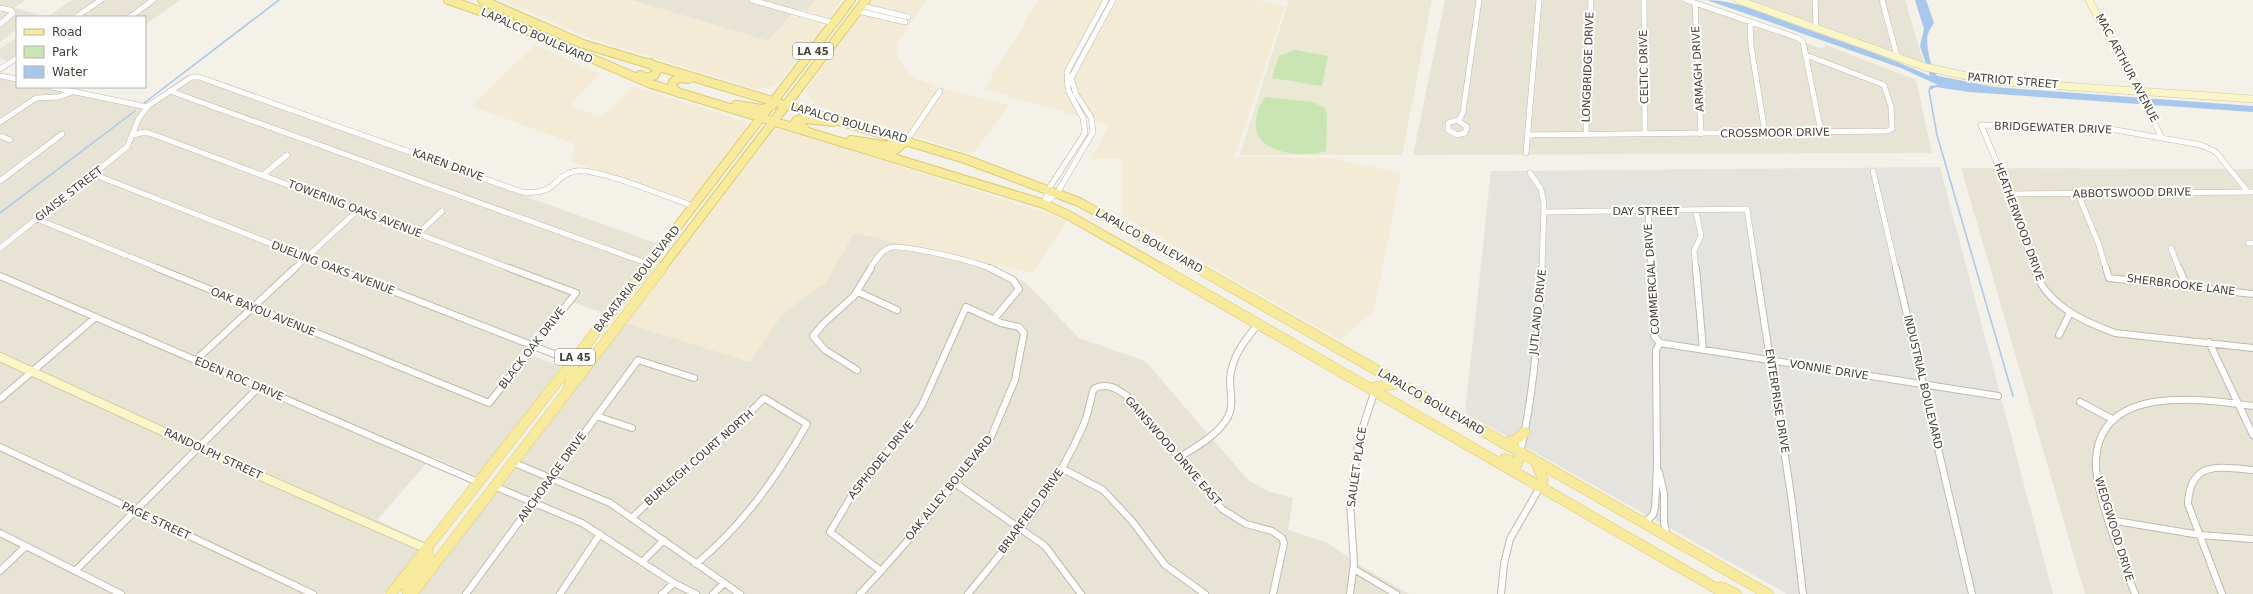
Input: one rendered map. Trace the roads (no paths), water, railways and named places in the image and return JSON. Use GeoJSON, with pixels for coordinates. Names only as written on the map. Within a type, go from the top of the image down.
{"type":"FeatureCollection","features":[{"type":"Feature","properties":{"kind":"main road","name":"LAPALCO BOULEVARD"},"geometry":{"type":"LineString","coordinates":[[448,0],[489,14],[608,66],[687,96],[760,120],[812,133],[1044,204],[1068,215],[1274,331],[1726,594]]}},
{"type":"Feature","properties":{"kind":"main road","name":"LAPALCO BOULEVARD"},"geometry":{"type":"LineString","coordinates":[[482,0],[515,12],[583,44],[650,63],[748,94],[772,104]]}},
{"type":"Feature","properties":{"kind":"main road"},"geometry":{"type":"LineString","coordinates":[[852,0],[862,6]]}},
{"type":"Feature","properties":{"kind":"main road","name":"BARATARIA BOULEVARD"},"geometry":{"type":"LineString","coordinates":[[391,594],[701,197],[852,0]]}},
{"type":"Feature","properties":{"kind":"main road","name":"BARATARIA BOULEVARD"},"geometry":{"type":"LineString","coordinates":[[412,594],[774,123],[833,41],[862,6]]}},
{"type":"Feature","properties":{"kind":"main road"},"geometry":{"type":"LineString","coordinates":[[833,41],[832,36],[850,10],[846,7]]}},
{"type":"Feature","properties":{"kind":"main road"},"geometry":{"type":"LineString","coordinates":[[812,51],[812,58],[792,85],[799,89],[797,98],[800,103],[836,115],[839,120],[828,122],[802,118],[796,121],[798,125],[812,133],[834,135],[888,151],[898,149],[907,140]]}},
{"type":"Feature","properties":{"kind":"main road"},"geometry":{"type":"LineString","coordinates":[[608,66],[629,71],[647,78],[655,75],[657,70],[650,63]]}},
{"type":"Feature","properties":{"kind":"main road"},"geometry":{"type":"LineString","coordinates":[[679,93],[672,84],[679,78],[721,86]]}},
{"type":"Feature","properties":{"kind":"main road"},"geometry":{"type":"LineString","coordinates":[[729,103],[748,101],[752,96],[748,94]]}},
{"type":"Feature","properties":{"kind":"main road"},"geometry":{"type":"LineString","coordinates":[[687,96],[711,97],[729,103],[753,108],[787,103]]}},
{"type":"Feature","properties":{"kind":"main road","name":"LAPALCO BOULEVARD"},"geometry":{"type":"LineString","coordinates":[[787,103],[907,140],[1048,190],[1090,208],[1191,264],[1644,523],[1758,590],[1768,594]]}},
{"type":"Feature","properties":{"kind":"main road"},"geometry":{"type":"LineString","coordinates":[[760,120],[781,113],[796,112],[828,122]]}},
{"type":"Feature","properties":{"kind":"main road"},"geometry":{"type":"LineString","coordinates":[[851,140],[888,146],[894,141],[889,135]]}},
{"type":"Feature","properties":{"kind":"main road"},"geometry":{"type":"LineString","coordinates":[[738,169],[736,164],[751,141],[751,138],[747,137]]}},
{"type":"Feature","properties":{"kind":"main road"},"geometry":{"type":"LineString","coordinates":[[701,197],[705,212]]}},
{"type":"Feature","properties":{"kind":"main road"},"geometry":{"type":"LineString","coordinates":[[694,206],[697,222]]}},
{"type":"Feature","properties":{"kind":"main road"},"geometry":{"type":"LineString","coordinates":[[1068,215],[1072,207],[1090,208]]}},
{"type":"Feature","properties":{"kind":"main road"},"geometry":{"type":"LineString","coordinates":[[659,251],[662,268]]}},
{"type":"Feature","properties":{"kind":"main road"},"geometry":{"type":"LineString","coordinates":[[649,264],[653,280]]}},
{"type":"Feature","properties":{"kind":"main road"},"geometry":{"type":"LineString","coordinates":[[1180,278],[1191,264]]}},
{"type":"Feature","properties":{"kind":"main road"},"geometry":{"type":"LineString","coordinates":[[1209,295],[1220,281]]}},
{"type":"Feature","properties":{"kind":"main road"},"geometry":{"type":"LineString","coordinates":[[1274,331],[1274,319],[1278,314]]}},
{"type":"Feature","properties":{"kind":"main road"},"geometry":{"type":"LineString","coordinates":[[586,366],[582,363],[582,358],[586,353],[590,339]]}},
{"type":"Feature","properties":{"kind":"main road"},"geometry":{"type":"LineString","coordinates":[[1338,368],[1349,355]]}},
{"type":"Feature","properties":{"kind":"main road"},"geometry":{"type":"LineString","coordinates":[[569,389],[574,365],[572,361]]}},
{"type":"Feature","properties":{"kind":"main road"},"geometry":{"type":"LineString","coordinates":[[1373,389],[1382,384],[1398,383]]}},
{"type":"Feature","properties":{"kind":"main road"},"geometry":{"type":"LineString","coordinates":[[1398,403],[1408,389]]}},
{"type":"Feature","properties":{"kind":"main road"},"geometry":{"type":"LineString","coordinates":[[1503,443],[1516,440],[1525,432]]}},
{"type":"Feature","properties":{"kind":"main road"},"geometry":{"type":"LineString","coordinates":[[1473,447],[1487,449],[1514,464],[1518,462],[1520,453]]}},
{"type":"Feature","properties":{"kind":"main road"},"geometry":{"type":"LineString","coordinates":[[494,486],[489,481],[489,477],[499,455]]}},
{"type":"Feature","properties":{"kind":"main road"},"geometry":{"type":"LineString","coordinates":[[1536,462],[1543,480],[1540,487]]}},
{"type":"Feature","properties":{"kind":"main road"},"geometry":{"type":"LineString","coordinates":[[408,594],[408,588],[430,557],[427,549]]}},
{"type":"Feature","properties":{"kind":"main road"},"geometry":{"type":"LineString","coordinates":[[1705,582],[1736,594]]}},
{"type":"Feature","properties":{"kind":"street"},"geometry":{"type":"LineString","coordinates":[[77,16],[101,0]]}},
{"type":"Feature","properties":{"kind":"street"},"geometry":{"type":"LineString","coordinates":[[131,16],[153,0]]}},
{"type":"Feature","properties":{"kind":"street"},"geometry":{"type":"LineString","coordinates":[[752,0],[833,23]]}},
{"type":"Feature","properties":{"kind":"street"},"geometry":{"type":"LineString","coordinates":[[1044,204],[1048,190],[1085,133],[1086,123],[1066,88],[1065,79],[1067,72],[1106,0]]}},
{"type":"Feature","properties":{"kind":"street"},"geometry":{"type":"LineString","coordinates":[[1044,204],[1056,193],[1093,132],[1091,117],[1076,94],[1071,78],[1113,0]]}},
{"type":"Feature","properties":{"kind":"street"},"geometry":{"type":"LineString","coordinates":[[1459,121],[1463,112],[1479,0]]}},
{"type":"Feature","properties":{"kind":"street"},"geometry":{"type":"LineString","coordinates":[[1526,153],[1539,0]]}},
{"type":"Feature","properties":{"kind":"street","name":"LONGBRIDGE DRIVE"},"geometry":{"type":"LineString","coordinates":[[1586,135],[1591,0]]}},
{"type":"Feature","properties":{"kind":"street","name":"CELTIC DRIVE"},"geometry":{"type":"LineString","coordinates":[[1644,0],[1645,134]]}},
{"type":"Feature","properties":{"kind":"street"},"geometry":{"type":"LineString","coordinates":[[1686,0],[1798,38],[1803,42],[1821,132]]}},
{"type":"Feature","properties":{"kind":"street","name":"PATRIOT STREET"},"geometry":{"type":"LineString","coordinates":[[1738,0],[1925,67],[1990,81],[2140,93],[2253,99]]}},
{"type":"Feature","properties":{"kind":"street"},"geometry":{"type":"LineString","coordinates":[[1815,0],[1817,12],[1816,27]]}},
{"type":"Feature","properties":{"kind":"street"},"geometry":{"type":"LineString","coordinates":[[1882,0],[1896,56]]}},
{"type":"Feature","properties":{"kind":"street","name":"MAC ARTHUR AVENUE"},"geometry":{"type":"LineString","coordinates":[[2090,0],[2148,107],[2162,138]]}},
{"type":"Feature","properties":{"kind":"street","name":"ARMAGH DRIVE"},"geometry":{"type":"LineString","coordinates":[[1696,3],[1701,134]]}},
{"type":"Feature","properties":{"kind":"street"},"geometry":{"type":"LineString","coordinates":[[862,6],[908,17]]}},
{"type":"Feature","properties":{"kind":"street"},"geometry":{"type":"LineString","coordinates":[[862,6],[905,22]]}},
{"type":"Feature","properties":{"kind":"street"},"geometry":{"type":"LineString","coordinates":[[0,8],[13,12],[10,17],[0,24]]}},
{"type":"Feature","properties":{"kind":"street"},"geometry":{"type":"LineString","coordinates":[[1750,22],[1750,46],[1765,133]]}},
{"type":"Feature","properties":{"kind":"street","name":"CROSSMOOR DRIVE"},"geometry":{"type":"LineString","coordinates":[[1528,135],[1887,132],[1893,128],[1893,120],[1887,90],[1884,85],[1806,56]]}},
{"type":"Feature","properties":{"kind":"street"},"geometry":{"type":"LineString","coordinates":[[0,69],[16,59]]}},
{"type":"Feature","properties":{"kind":"street"},"geometry":{"type":"LineString","coordinates":[[8,64],[16,65]]}},
{"type":"Feature","properties":{"kind":"street"},"geometry":{"type":"LineString","coordinates":[[0,76],[16,79]]}},
{"type":"Feature","properties":{"kind":"street","name":"GIAISE STREET"},"geometry":{"type":"LineString","coordinates":[[0,248],[128,147],[138,119],[148,107],[192,77],[199,77]]}},
{"type":"Feature","properties":{"kind":"street","name":"KAREN DRIVE"},"geometry":{"type":"LineString","coordinates":[[199,77],[522,192],[541,194],[550,190],[572,172],[581,170],[599,174],[694,206]]}},
{"type":"Feature","properties":{"kind":"street"},"geometry":{"type":"LineString","coordinates":[[56,88],[148,107]]}},
{"type":"Feature","properties":{"kind":"street"},"geometry":{"type":"LineString","coordinates":[[170,91],[649,264]]}},
{"type":"Feature","properties":{"kind":"street"},"geometry":{"type":"LineString","coordinates":[[907,140],[940,91]]}},
{"type":"Feature","properties":{"kind":"street"},"geometry":{"type":"LineString","coordinates":[[0,122],[36,98],[58,96],[74,92]]}},
{"type":"Feature","properties":{"kind":"street","name":"BRIDGEWATER DRIVE"},"geometry":{"type":"LineString","coordinates":[[1981,125],[2105,128],[2201,145],[2216,152],[2250,192]]}},
{"type":"Feature","properties":{"kind":"street","name":"HEATHERWOOD DRIVE"},"geometry":{"type":"LineString","coordinates":[[1981,125],[2010,194],[2037,278],[2049,295],[2070,313],[2095,326],[2115,333],[2209,342],[2253,348]]}},
{"type":"Feature","properties":{"kind":"street","name":"TOWERING OAKS AVENUE"},"geometry":{"type":"LineString","coordinates":[[133,136],[145,132],[153,134],[576,293]]}},
{"type":"Feature","properties":{"kind":"street"},"geometry":{"type":"LineString","coordinates":[[0,181],[62,134]]}},
{"type":"Feature","properties":{"kind":"street"},"geometry":{"type":"LineString","coordinates":[[0,136],[10,140]]}},
{"type":"Feature","properties":{"kind":"street"},"geometry":{"type":"LineString","coordinates":[[263,175],[287,154]]}},
{"type":"Feature","properties":{"kind":"street","name":"INDUSTRIAL BOULEVARD"},"geometry":{"type":"LineString","coordinates":[[1873,170],[1972,594]]}},
{"type":"Feature","properties":{"kind":"street","name":"JUTLAND DRIVE"},"geometry":{"type":"LineString","coordinates":[[1520,453],[1525,432],[1540,306],[1545,212],[1541,189],[1530,173]]}},
{"type":"Feature","properties":{"kind":"street","name":"DUELING OAKS AVENUE"},"geometry":{"type":"LineString","coordinates":[[93,174],[572,361]]}},
{"type":"Feature","properties":{"kind":"street","name":"ABBOTSWOOD DRIVE"},"geometry":{"type":"LineString","coordinates":[[2010,194],[2250,192]]}},
{"type":"Feature","properties":{"kind":"street","name":"SHERBROOKE LANE"},"geometry":{"type":"LineString","coordinates":[[2078,194],[2099,245],[2109,278],[2186,285],[2253,294]]}},
{"type":"Feature","properties":{"kind":"street","name":"DAY STREET"},"geometry":{"type":"LineString","coordinates":[[1545,212],[1747,209]]}},
{"type":"Feature","properties":{"kind":"street","name":"ENTERPRISE DRIVE"},"geometry":{"type":"LineString","coordinates":[[1747,209],[1792,502],[1803,594]]}},
{"type":"Feature","properties":{"kind":"street"},"geometry":{"type":"LineString","coordinates":[[196,360],[358,210]]}},
{"type":"Feature","properties":{"kind":"street","name":"COMMERCIAL DRIVE"},"geometry":{"type":"LineString","coordinates":[[1644,523],[1653,515],[1657,466],[1656,350],[1660,343],[1654,336],[1648,210]]}},
{"type":"Feature","properties":{"kind":"street"},"geometry":{"type":"LineString","coordinates":[[1696,210],[1701,236],[1694,251],[1703,350]]}},
{"type":"Feature","properties":{"kind":"street"},"geometry":{"type":"LineString","coordinates":[[419,233],[442,211]]}},
{"type":"Feature","properties":{"kind":"street","name":"OAK BAYOU AVENUE"},"geometry":{"type":"LineString","coordinates":[[37,219],[252,308],[489,403]]}},
{"type":"Feature","properties":{"kind":"street"},"geometry":{"type":"LineString","coordinates":[[857,370],[827,351],[814,340],[813,336],[824,322],[858,292],[880,255],[887,248],[896,246],[979,264],[1004,274],[1013,280],[1019,289],[994,319]]}},
{"type":"Feature","properties":{"kind":"street"},"geometry":{"type":"LineString","coordinates":[[2171,248],[2186,285]]}},
{"type":"Feature","properties":{"kind":"street","name":"EDEN ROC DRIVE"},"geometry":{"type":"LineString","coordinates":[[0,276],[478,482]]}},
{"type":"Feature","properties":{"kind":"street"},"geometry":{"type":"LineString","coordinates":[[858,292],[897,310]]}},
{"type":"Feature","properties":{"kind":"street","name":"BLACK OAK DRIVE"},"geometry":{"type":"LineString","coordinates":[[489,403],[576,293]]}},
{"type":"Feature","properties":{"kind":"street","name":"ASPHODEL DRIVE"},"geometry":{"type":"LineString","coordinates":[[881,571],[830,532],[851,496],[897,443],[916,416],[938,373],[961,314],[966,307],[994,319]]}},
{"type":"Feature","properties":{"kind":"street"},"geometry":{"type":"LineString","coordinates":[[2059,335],[2070,313]]}},
{"type":"Feature","properties":{"kind":"street"},"geometry":{"type":"LineString","coordinates":[[0,399],[96,317]]}},
{"type":"Feature","properties":{"kind":"street","name":"OAK ALLEY BOULEVARD"},"geometry":{"type":"LineString","coordinates":[[860,594],[983,450],[999,422],[1021,357],[1024,333],[1023,330],[994,319]]}},
{"type":"Feature","properties":{"kind":"street"},"geometry":{"type":"LineString","coordinates":[[1178,458],[1206,440],[1227,418],[1232,404],[1230,380],[1234,358],[1242,344],[1259,323]]}},
{"type":"Feature","properties":{"kind":"street"},"geometry":{"type":"LineString","coordinates":[[2209,342],[2253,435]]}},
{"type":"Feature","properties":{"kind":"street","name":"VONNIE DRIVE"},"geometry":{"type":"LineString","coordinates":[[1660,343],[1998,396]]}},
{"type":"Feature","properties":{"kind":"street","name":"RANDOLPH STREET"},"geometry":{"type":"LineString","coordinates":[[0,357],[427,549]]}},
{"type":"Feature","properties":{"kind":"street","name":"ANCHORAGE DRIVE"},"geometry":{"type":"LineString","coordinates":[[466,594],[638,360],[694,378]]}},
{"type":"Feature","properties":{"kind":"street","name":"GAINSWOOD DRIVE EAST"},"geometry":{"type":"LineString","coordinates":[[1106,384],[1113,386],[1127,396],[1178,458],[1222,508],[1246,524],[1272,532],[1282,538],[1284,543],[1273,594]]}},
{"type":"Feature","properties":{"kind":"street","name":"BRIARFIELD DRIVE"},"geometry":{"type":"LineString","coordinates":[[968,594],[1022,528],[1063,469],[1084,425],[1093,391],[1095,388],[1106,384]]}},
{"type":"Feature","properties":{"kind":"street"},"geometry":{"type":"LineString","coordinates":[[75,571],[259,387]]}},
{"type":"Feature","properties":{"kind":"street","name":"SAULET PLACE"},"geometry":{"type":"LineString","coordinates":[[1350,594],[1354,569],[1350,502],[1359,439],[1373,389]]}},
{"type":"Feature","properties":{"kind":"street","name":"BURLEIGH COURT NORTH"},"geometry":{"type":"LineString","coordinates":[[633,517],[668,484],[739,426],[764,398],[807,424],[780,473],[766,493],[713,551],[696,564]]}},
{"type":"Feature","properties":{"kind":"street"},"geometry":{"type":"LineString","coordinates":[[2080,402],[2114,420],[2124,412],[2142,404],[2164,400],[2214,401],[2253,406]]}},
{"type":"Feature","properties":{"kind":"street"},"geometry":{"type":"LineString","coordinates":[[596,416],[632,428]]}},
{"type":"Feature","properties":{"kind":"street","name":"WEDGWOOD DRIVE"},"geometry":{"type":"LineString","coordinates":[[2114,420],[2109,424],[2099,444],[2095,459],[2099,484],[2135,594]]}},
{"type":"Feature","properties":{"kind":"street","name":"PAGE STREET"},"geometry":{"type":"LineString","coordinates":[[0,447],[313,594]]}},
{"type":"Feature","properties":{"kind":"street"},"geometry":{"type":"LineString","coordinates":[[512,462],[551,477],[610,503],[633,517],[696,564],[740,594]]}},
{"type":"Feature","properties":{"kind":"street","name":"COMMERCIAL DRIVE"},"geometry":{"type":"LineString","coordinates":[[1657,466],[1664,494],[1664,523],[1667,537]]}},
{"type":"Feature","properties":{"kind":"street"},"geometry":{"type":"LineString","coordinates":[[2222,594],[2188,504],[2187,491],[2190,480],[2197,474],[2209,468],[2226,467],[2253,470]]}},
{"type":"Feature","properties":{"kind":"street"},"geometry":{"type":"LineString","coordinates":[[1063,469],[1103,490],[1132,521],[1165,565],[1205,594]]}},
{"type":"Feature","properties":{"kind":"street"},"geometry":{"type":"LineString","coordinates":[[956,483],[1022,528],[1045,546],[1078,593]]}},
{"type":"Feature","properties":{"kind":"street"},"geometry":{"type":"LineString","coordinates":[[494,486],[582,523],[674,583],[696,594]]}},
{"type":"Feature","properties":{"kind":"street"},"geometry":{"type":"LineString","coordinates":[[1501,594],[1504,564],[1510,539],[1540,487]]}},
{"type":"Feature","properties":{"kind":"street"},"geometry":{"type":"LineString","coordinates":[[2110,520],[2200,535],[2253,539]]}},
{"type":"Feature","properties":{"kind":"street"},"geometry":{"type":"LineString","coordinates":[[0,533],[121,594]]}},
{"type":"Feature","properties":{"kind":"street"},"geometry":{"type":"LineString","coordinates":[[560,594],[600,534]]}},
{"type":"Feature","properties":{"kind":"street"},"geometry":{"type":"LineString","coordinates":[[642,562],[664,540]]}},
{"type":"Feature","properties":{"kind":"street"},"geometry":{"type":"LineString","coordinates":[[0,571],[26,546]]}},
{"type":"Feature","properties":{"kind":"street"},"geometry":{"type":"LineString","coordinates":[[1354,569],[1396,594]]}},
{"type":"Feature","properties":{"kind":"street"},"geometry":{"type":"LineString","coordinates":[[662,594],[674,583]]}},
{"type":"Feature","properties":{"kind":"street"},"geometry":{"type":"LineString","coordinates":[[713,594],[724,583]]}},
{"type":"Feature","properties":{"kind":"water"},"geometry":{"type":"Polygon","coordinates":[[[1707,0],[1729,2],[1740,5],[1880,55],[1930,76],[1920,46],[1924,29],[1915,0],[1926,0],[1934,23],[1927,38],[1928,50],[1933,69],[1938,76],[1994,87],[2253,106],[2253,112],[1969,92],[1936,87],[1928,91],[1930,86],[1938,85],[1901,68],[1707,0]]]}},
{"type":"Feature","properties":{"kind":"waterway"},"geometry":{"type":"LineString","coordinates":[[144,103],[279,0]]}},
{"type":"Feature","properties":{"kind":"waterway"},"geometry":{"type":"LineString","coordinates":[[1929,91],[1937,135],[2013,396]]}},
{"type":"Feature","properties":{"kind":"waterway"},"geometry":{"type":"LineString","coordinates":[[0,213],[135,111]]}}]}
